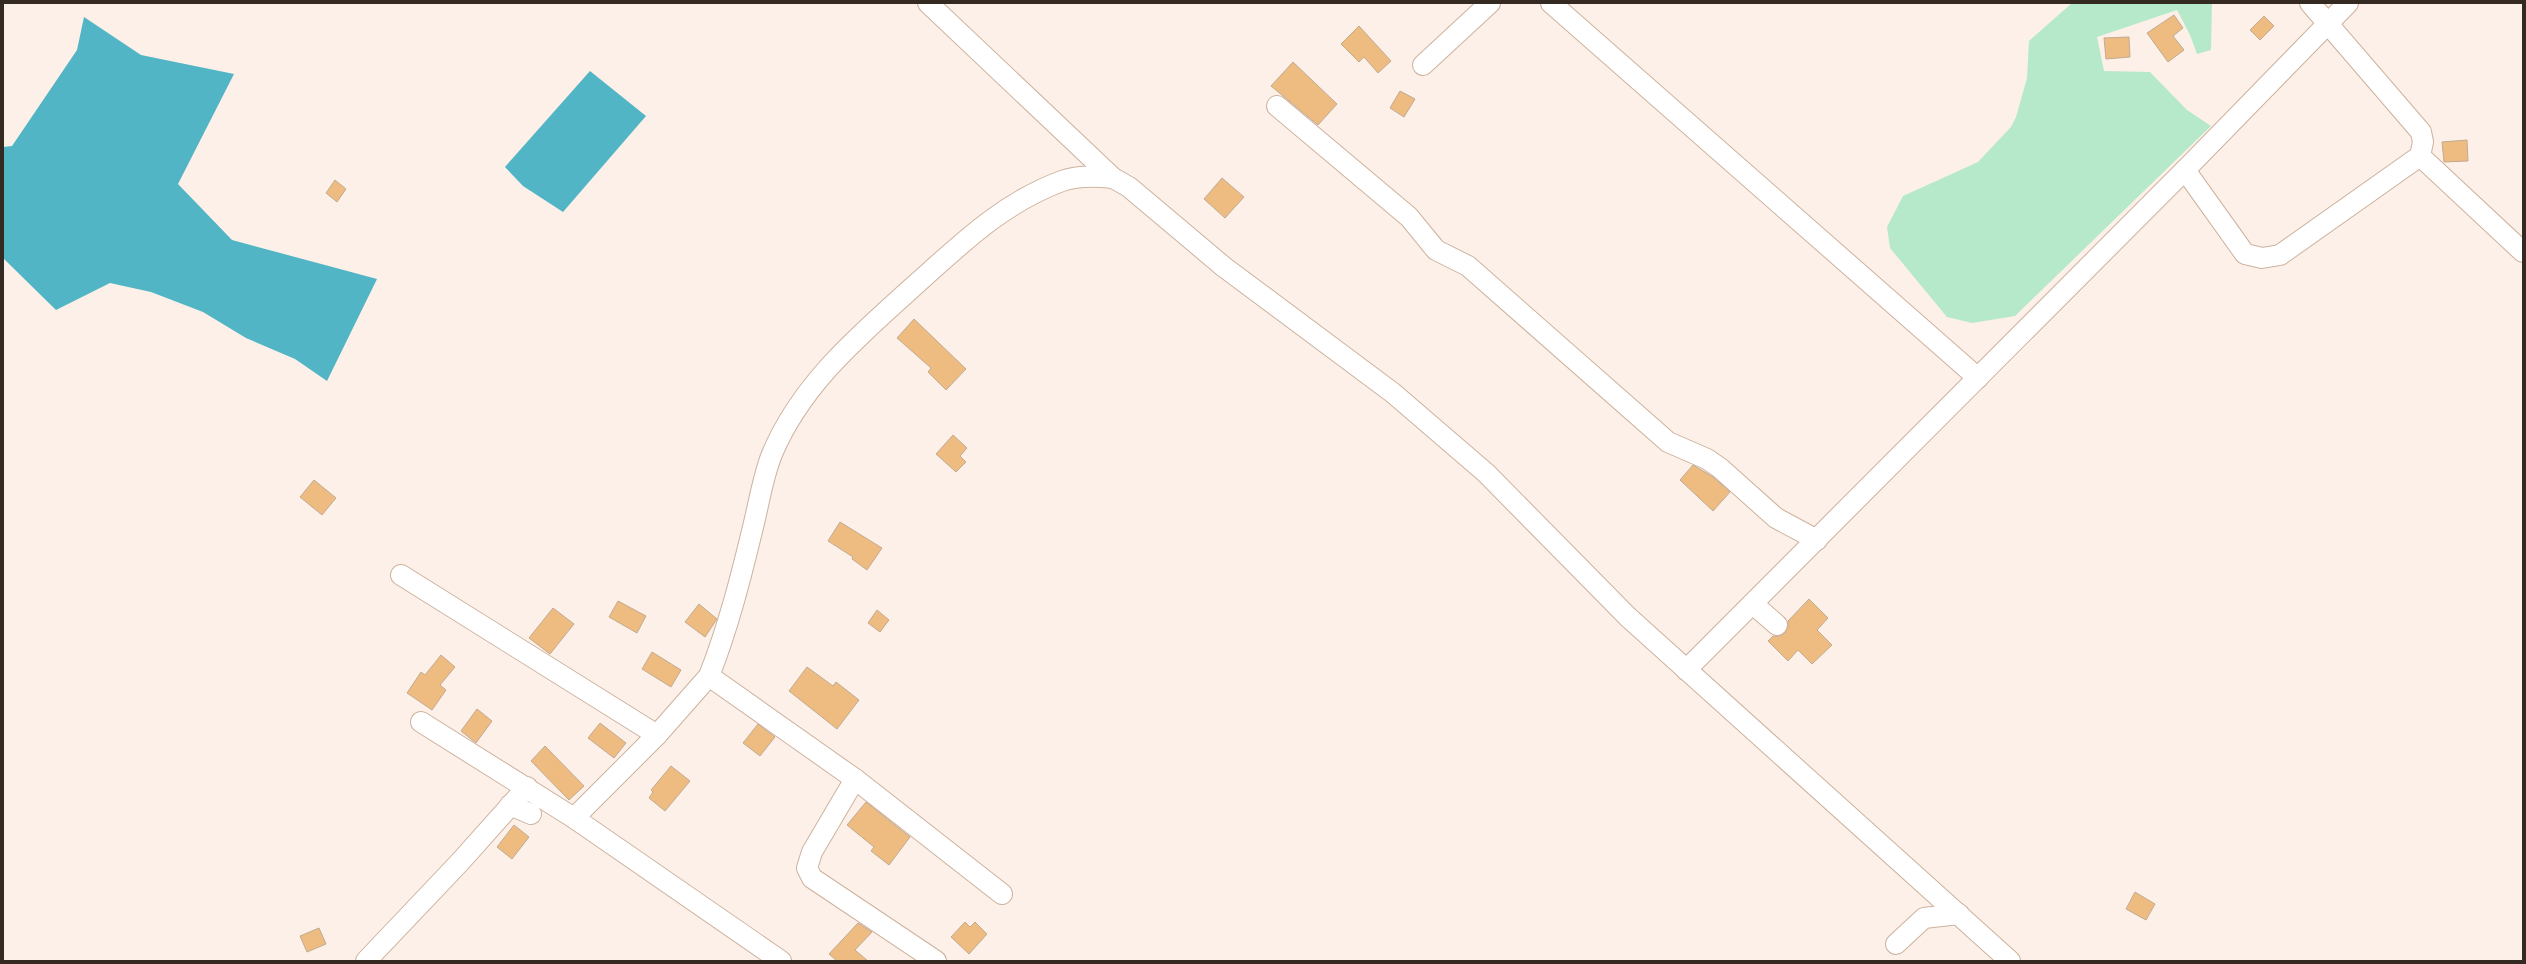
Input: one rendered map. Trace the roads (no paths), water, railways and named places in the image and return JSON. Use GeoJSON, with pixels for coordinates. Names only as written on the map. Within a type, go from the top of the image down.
{"type":"FeatureCollection","features":[{"type":"Feature","properties":{"kind":"street"},"geometry":{"type":"LineString","coordinates":[[928,3],[1113,178],[1129,187],[1224,267],[1394,393],[1486,474],[1628,617],[2010,961]]}},
{"type":"Feature","properties":{"kind":"street"},"geometry":{"type":"LineString","coordinates":[[1423,65],[1490,3]]}},
{"type":"Feature","properties":{"kind":"street"},"geometry":{"type":"LineString","coordinates":[[1551,3],[1978,378]]}},
{"type":"Feature","properties":{"kind":"street"},"geometry":{"type":"LineString","coordinates":[[2185,170],[2245,254],[2262,258],[2280,255],[2420,156],[2423,142],[2421,132],[2329,23],[2310,3]]}},
{"type":"Feature","properties":{"kind":"street"},"geometry":{"type":"LineString","coordinates":[[1686,670],[2185,170],[2348,3]]}},
{"type":"Feature","properties":{"kind":"street"},"geometry":{"type":"LineString","coordinates":[[1277,106],[1409,217],[1436,250],[1468,266],[1668,442],[1707,459],[1776,518],[1817,540]]}},
{"type":"Feature","properties":{"kind":"street"},"geometry":{"type":"LineString","coordinates":[[2420,156],[2523,252]]}},
{"type":"Feature","properties":{"kind":"street"},"geometry":{"type":"LineString","coordinates":[[574,818],[657,735],[708,676],[743,570],[772,454],[793,412],[811,387],[851,343],[984,223],[1023,199],[1063,180],[1090,175],[1113,178]]}},
{"type":"Feature","properties":{"kind":"street"},"geometry":{"type":"LineString","coordinates":[[401,575],[657,735]]}},
{"type":"Feature","properties":{"kind":"street"},"geometry":{"type":"LineString","coordinates":[[1753,604],[1777,625]]}},
{"type":"Feature","properties":{"kind":"street"},"geometry":{"type":"LineString","coordinates":[[708,676],[855,779],[1002,894]]}},
{"type":"Feature","properties":{"kind":"street"},"geometry":{"type":"LineString","coordinates":[[421,722],[527,787],[574,818],[782,961]]}},
{"type":"Feature","properties":{"kind":"street"},"geometry":{"type":"LineString","coordinates":[[855,779],[812,852],[807,868],[812,878],[936,961]]}},
{"type":"Feature","properties":{"kind":"street"},"geometry":{"type":"LineString","coordinates":[[366,961],[460,862],[527,787]]}},
{"type":"Feature","properties":{"kind":"street"},"geometry":{"type":"LineString","coordinates":[[510,805],[531,814]]}},
{"type":"Feature","properties":{"kind":"street"},"geometry":{"type":"LineString","coordinates":[[1896,944],[1924,918],[1959,914]]}},
{"type":"Feature","properties":{"kind":"water"},"geometry":{"type":"Polygon","coordinates":[[[84,17],[141,55],[234,74],[178,184],[232,240],[377,279],[327,381],[295,359],[246,338],[203,312],[151,292],[110,283],[56,310],[3,258],[3,147],[12,146],[77,50],[84,17]]]}},
{"type":"Feature","properties":{"kind":"water"},"geometry":{"type":"Polygon","coordinates":[[[590,71],[646,116],[563,212],[523,186],[505,167],[590,71]]]}}]}
